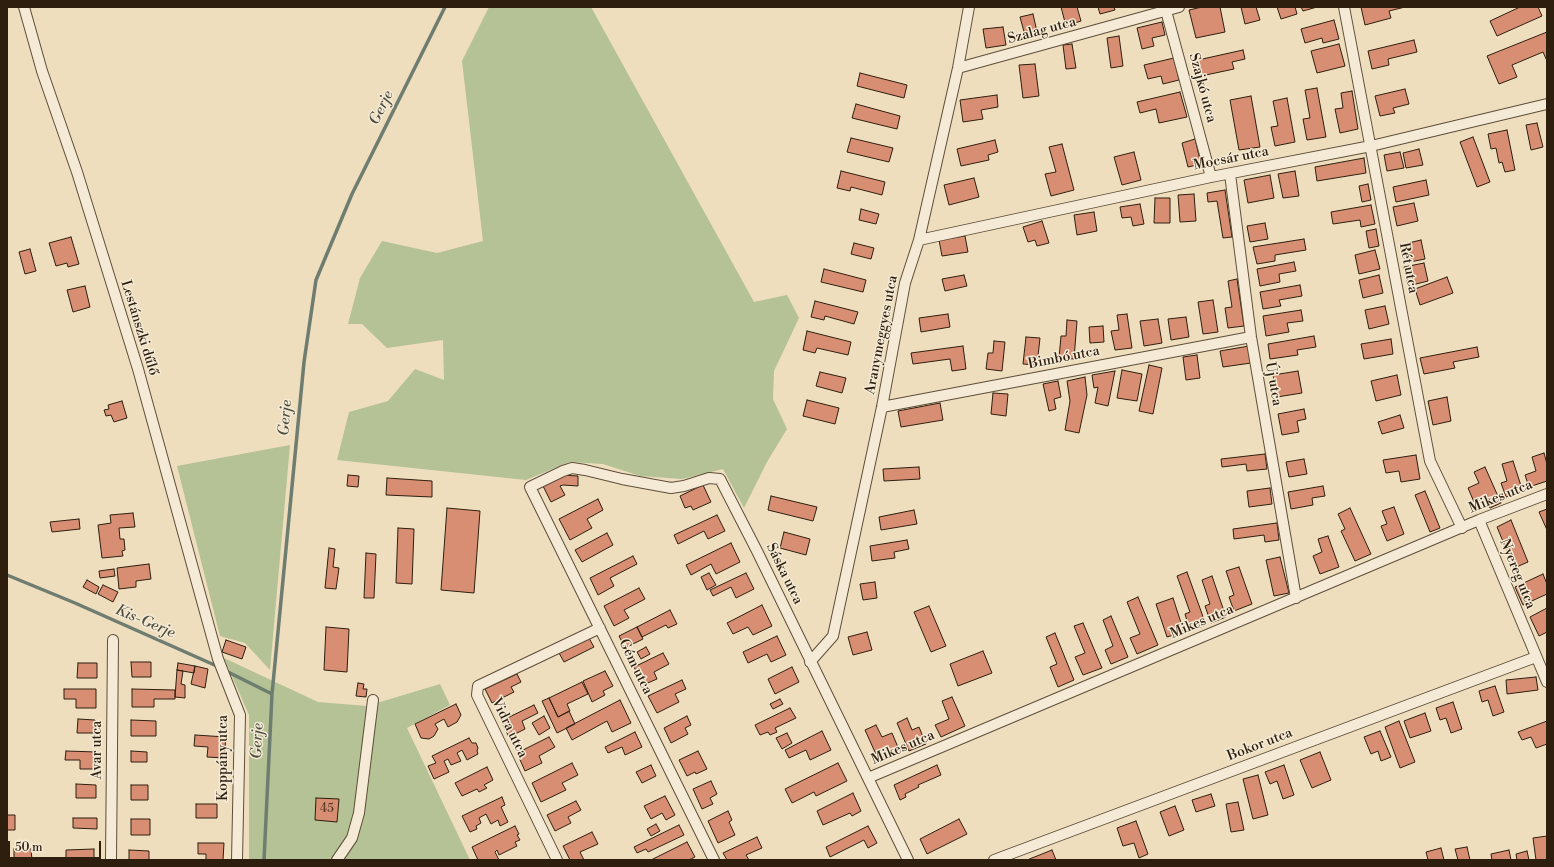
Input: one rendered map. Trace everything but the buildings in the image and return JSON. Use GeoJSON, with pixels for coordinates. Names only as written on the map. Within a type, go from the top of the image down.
{"type":"FeatureCollection","features":[{"type":"Feature","properties":{"kind":"street","name":"Lestánszki dűlő"},"geometry":{"type":"LineString","coordinates":[[24,7],[42,71],[79,180],[138,369],[218,660]]}},
{"type":"Feature","properties":{"kind":"street","name":"Aranymeggyes utca"},"geometry":{"type":"LineString","coordinates":[[810,662],[833,636],[882,407],[905,283],[919,240],[958,68],[969,7]]}},
{"type":"Feature","properties":{"kind":"street","name":"Szalag utca"},"geometry":{"type":"LineString","coordinates":[[958,68],[1166,9],[1179,7]]}},
{"type":"Feature","properties":{"kind":"street","name":"Rét utca"},"geometry":{"type":"LineString","coordinates":[[1344,7],[1430,461],[1462,528]]}},
{"type":"Feature","properties":{"kind":"street","name":"Szajkó utca"},"geometry":{"type":"LineString","coordinates":[[1166,9],[1211,177]]}},
{"type":"Feature","properties":{"kind":"street","name":"Mocsár utca"},"geometry":{"type":"LineString","coordinates":[[919,240],[1211,177],[1371,146],[1547,104]]}},
{"type":"Feature","properties":{"kind":"street","name":"Új utca"},"geometry":{"type":"LineString","coordinates":[[1230,174],[1251,337],[1296,598]]}},
{"type":"Feature","properties":{"kind":"street","name":"Bimbó utca"},"geometry":{"type":"LineString","coordinates":[[882,407],[1251,337]]}},
{"type":"Feature","properties":{"kind":"street","name":"Sáska utca"},"geometry":{"type":"LineString","coordinates":[[530,487],[572,468],[672,488],[684,486],[709,478],[720,479],[757,551],[908,860]]}},
{"type":"Feature","properties":{"kind":"street","name":"Gém utca"},"geometry":{"type":"LineString","coordinates":[[530,487],[714,860]]}},
{"type":"Feature","properties":{"kind":"street","name":"Mikes utca"},"geometry":{"type":"LineString","coordinates":[[868,778],[1479,520],[1547,494]]}},
{"type":"Feature","properties":{"kind":"street","name":"Nyereg utca"},"geometry":{"type":"LineString","coordinates":[[1479,520],[1547,682]]}},
{"type":"Feature","properties":{"kind":"street","name":"Vidra utca"},"geometry":{"type":"LineString","coordinates":[[557,860],[477,695],[478,686],[600,628]]}},
{"type":"Feature","properties":{"kind":"street","name":"Avar utca"},"geometry":{"type":"LineString","coordinates":[[111,860],[113,640]]}},
{"type":"Feature","properties":{"kind":"street","name":"Bokor utca"},"geometry":{"type":"LineString","coordinates":[[994,860],[1536,657]]}},
{"type":"Feature","properties":{"kind":"street","name":"Koppány utca"},"geometry":{"type":"LineString","coordinates":[[218,660],[240,715],[237,860]]}},
{"type":"Feature","properties":{"kind":"street"},"geometry":{"type":"LineString","coordinates":[[337,860],[352,838],[359,813],[373,700]]}},
{"type":"Feature","properties":{"kind":"green space"},"geometry":{"type":"Polygon","coordinates":[[[489,7],[591,7],[754,302],[787,295],[799,318],[774,371],[773,399],[787,429],[767,462],[744,508],[723,469],[682,479],[640,476],[603,464],[569,462],[526,480],[337,460],[349,412],[388,401],[415,369],[444,380],[443,340],[387,348],[362,324],[348,324],[360,278],[382,241],[437,253],[483,241],[462,61],[489,7]]]}},
{"type":"Feature","properties":{"kind":"green space"},"geometry":{"type":"Polygon","coordinates":[[[290,445],[270,670],[245,643],[220,636],[177,466],[290,445]]]}},
{"type":"Feature","properties":{"kind":"green space"},"geometry":{"type":"Polygon","coordinates":[[[224,658],[318,702],[367,706],[440,684],[450,705],[407,728],[470,860],[249,860],[249,715],[224,658]]]}},
{"type":"Feature","properties":{"kind":"waterway","name":"Gerje"},"geometry":{"type":"LineString","coordinates":[[264,860],[272,694],[304,362],[316,280],[352,194],[445,7]]}},
{"type":"Feature","properties":{"kind":"waterway","name":"Kis-Gerje"},"geometry":{"type":"LineString","coordinates":[[7,575],[75,603],[219,667]]}},
{"type":"Feature","properties":{"kind":"waterway","name":"Kis-Gerje"},"geometry":{"type":"LineString","coordinates":[[226,671],[272,694]]}}]}
